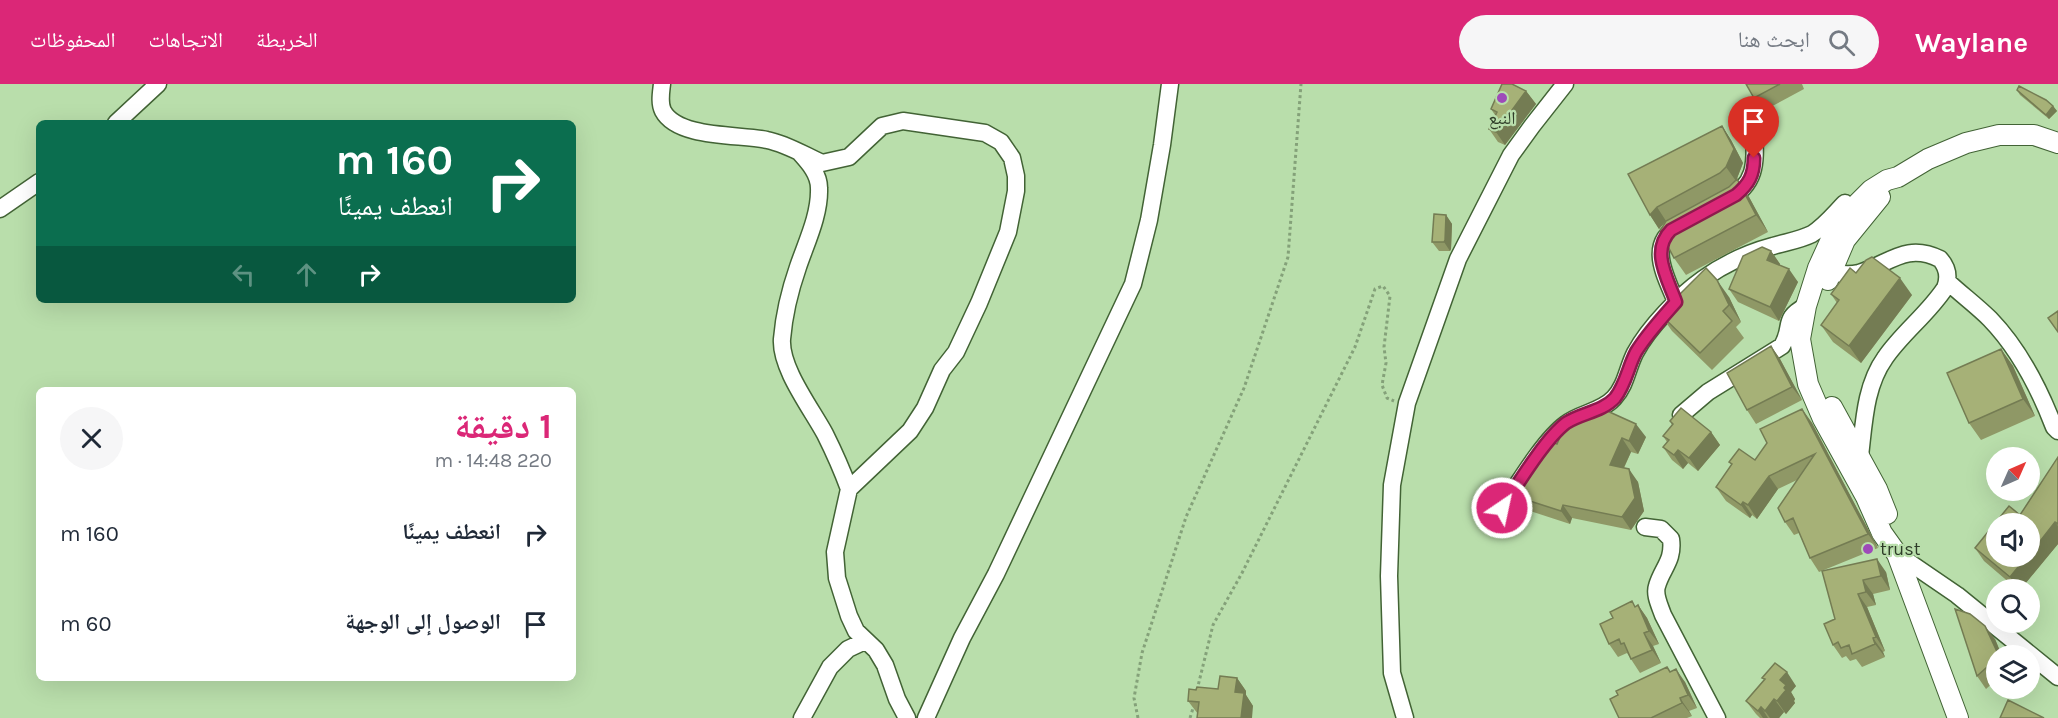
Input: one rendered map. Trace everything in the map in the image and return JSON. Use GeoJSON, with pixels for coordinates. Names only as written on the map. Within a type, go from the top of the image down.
{"type":"FeatureCollection","features":[{"type":"Feature","properties":{"kind":"street"},"geometry":{"type":"LineString","coordinates":[[119,120],[158,84]]}},
{"type":"Feature","properties":{"kind":"street"},"geometry":{"type":"LineString","coordinates":[[662,84],[660,99],[663,111],[670,119],[686,128],[765,139],[789,146],[822,163],[849,157],[882,126],[903,121],[985,133],[1001,142],[1012,158],[1016,176],[1016,191],[1008,232],[956,352],[942,370],[926,408],[910,431],[849,489],[839,526],[834,562],[849,616],[856,631],[876,650],[885,665],[897,699],[907,718]]}},
{"type":"Feature","properties":{"kind":"street"},"geometry":{"type":"LineString","coordinates":[[926,718],[962,638],[996,574],[1133,284],[1149,219],[1170,84]]}},
{"type":"Feature","properties":{"kind":"street"},"geometry":{"type":"LineString","coordinates":[[1405,718],[1392,673],[1389,576],[1392,485],[1407,403],[1458,259],[1511,155],[1565,84]]}},
{"type":"Feature","properties":{"kind":"street"},"geometry":{"type":"LineString","coordinates":[[1716,205],[1736,195],[1751,179],[1754,158],[1754,120]]}},
{"type":"Feature","properties":{"kind":"street"},"geometry":{"type":"LineString","coordinates":[[1958,718],[1895,550],[1887,515],[1877,489],[1835,413],[1820,380],[1814,339],[1824,270],[1839,222],[1871,190],[1887,180],[1898,177],[1928,159],[1966,143],[1999,135],[2034,135],[2058,143]]}},
{"type":"Feature","properties":{"kind":"street"},"geometry":{"type":"LineString","coordinates":[[800,153],[814,171],[819,188],[817,207],[788,304],[782,340],[783,349],[794,378],[826,436],[849,489]]}},
{"type":"Feature","properties":{"kind":"street"},"geometry":{"type":"LineString","coordinates":[[1898,177],[1851,231],[1824,270],[1806,306],[1800,339],[1808,384],[1823,419],[1866,497],[1882,533],[1895,550],[1957,595],[2058,677]]}},
{"type":"Feature","properties":{"kind":"street"},"geometry":{"type":"LineString","coordinates":[[0,209],[36,184]]}},
{"type":"Feature","properties":{"kind":"street"},"geometry":{"type":"LineString","coordinates":[[1502,508],[1526,472],[1564,425],[1599,409],[1615,398],[1623,387],[1641,345],[1676,302],[1700,281],[1725,265],[1765,248],[1813,233],[1859,190],[1871,190]]}},
{"type":"Feature","properties":{"kind":"street"},"geometry":{"type":"LineString","coordinates":[[1676,302],[1663,266],[1661,244],[1671,230],[1697,216]]}},
{"type":"Feature","properties":{"kind":"street"},"geometry":{"type":"LineString","coordinates":[[1824,270],[1860,273],[1902,255],[1922,253],[1935,257],[1943,263],[1947,270],[1948,282],[1939,298],[1913,324],[1884,359],[1874,378],[1866,412],[1860,456]]}},
{"type":"Feature","properties":{"kind":"street"},"geometry":{"type":"LineString","coordinates":[[1948,282],[1990,319],[2007,339],[2039,389],[2054,428],[2058,432]]}},
{"type":"Feature","properties":{"kind":"street"},"geometry":{"type":"LineString","coordinates":[[1681,415],[1708,392],[1782,346],[1786,339],[1790,318],[1806,306]]}},
{"type":"Feature","properties":{"kind":"street"},"geometry":{"type":"LineString","coordinates":[[1645,527],[1661,529],[1671,539],[1670,558],[1656,586],[1658,600],[1717,718]]}},
{"type":"Feature","properties":{"kind":"street"},"geometry":{"type":"LineString","coordinates":[[802,718],[830,667],[848,649],[865,641]]}},
{"type":"Feature","properties":{"kind":"path"},"geometry":{"type":"LineString","coordinates":[[1138,718],[1134,698],[1146,641],[1186,517],[1244,388],[1288,257],[1300,84]]}},
{"type":"Feature","properties":{"kind":"path"},"geometry":{"type":"LineString","coordinates":[[1190,718],[1213,625],[1242,573],[1355,347],[1375,289],[1383,286],[1390,296],[1384,347],[1386,363],[1382,385],[1387,398],[1395,402],[1407,403]]}},
{"type":"Feature","properties":{"kind":"building"},"geometry":{"type":"Polygon","coordinates":[[[1502,84],[1512,84],[1526,91],[1496,132],[1489,129],[1497,112],[1491,109],[1502,84]]]}},
{"type":"Feature","properties":{"kind":"building"},"geometry":{"type":"Polygon","coordinates":[[[1746,84],[1780,84],[1754,98],[1746,84]]]}},
{"type":"Feature","properties":{"kind":"building"},"geometry":{"type":"Polygon","coordinates":[[[2019,86],[2053,106],[2046,115],[2017,90],[2019,86]]]}},
{"type":"Feature","properties":{"kind":"building"},"geometry":{"type":"Polygon","coordinates":[[[1722,126],[1734,149],[1726,167],[1720,173],[1657,207],[1650,215],[1628,174],[1722,126]]]}},
{"type":"Feature","properties":{"kind":"building"},"geometry":{"type":"Polygon","coordinates":[[[1737,179],[1756,215],[1674,258],[1660,231],[1666,221],[1729,187],[1737,179]]]}},
{"type":"Feature","properties":{"kind":"building"},"geometry":{"type":"Polygon","coordinates":[[[1434,214],[1446,215],[1444,242],[1432,242],[1434,214]]]}},
{"type":"Feature","properties":{"kind":"building"},"geometry":{"type":"Polygon","coordinates":[[[1762,247],[1771,251],[1767,260],[1789,269],[1770,307],[1729,289],[1743,256],[1762,247]]]}},
{"type":"Feature","properties":{"kind":"building"},"geometry":{"type":"Polygon","coordinates":[[[1872,257],[1900,278],[1849,346],[1821,325],[1839,300],[1831,294],[1850,268],[1856,273],[1866,260],[1872,257]]]}},
{"type":"Feature","properties":{"kind":"building"},"geometry":{"type":"Polygon","coordinates":[[[1706,268],[1717,280],[1729,305],[1723,311],[1732,321],[1700,353],[1660,314],[1706,268]]]}},
{"type":"Feature","properties":{"kind":"building"},"geometry":{"type":"Polygon","coordinates":[[[2058,311],[2058,332],[2048,318],[2058,311]]]}},
{"type":"Feature","properties":{"kind":"building"},"geometry":{"type":"Polygon","coordinates":[[[1771,346],[1792,387],[1747,410],[1727,373],[1771,346]]]}},
{"type":"Feature","properties":{"kind":"building"},"geometry":{"type":"Polygon","coordinates":[[[2001,349],[2023,399],[1969,423],[1947,373],[2001,349]]]}},
{"type":"Feature","properties":{"kind":"building"},"geometry":{"type":"Polygon","coordinates":[[[1594,405],[1636,424],[1629,441],[1622,438],[1610,465],[1629,469],[1635,498],[1622,517],[1563,505],[1561,511],[1511,495],[1547,440],[1557,444],[1566,423],[1570,425],[1576,412],[1585,411],[1594,405]]]}},
{"type":"Feature","properties":{"kind":"building"},"geometry":{"type":"Polygon","coordinates":[[[1681,408],[1711,432],[1689,458],[1678,450],[1674,455],[1663,447],[1669,440],[1663,436],[1673,424],[1670,421],[1681,408]]]}},
{"type":"Feature","properties":{"kind":"building"},"geometry":{"type":"Polygon","coordinates":[[[1802,409],[1868,534],[1810,558],[1793,518],[1785,522],[1778,508],[1815,454],[1769,476],[1748,505],[1743,502],[1741,505],[1716,487],[1732,464],[1729,462],[1739,449],[1755,460],[1767,443],[1760,429],[1802,409]]]}},
{"type":"Feature","properties":{"kind":"building"},"geometry":{"type":"Polygon","coordinates":[[[2058,457],[2058,524],[2055,522],[2040,541],[2040,513],[2021,513],[2029,501],[2040,501],[2040,484],[2058,457]]]}},
{"type":"Feature","properties":{"kind":"building"},"geometry":{"type":"Polygon","coordinates":[[[2009,506],[2018,513],[2003,513],[2009,506]]]}},
{"type":"Feature","properties":{"kind":"building"},"geometry":{"type":"Polygon","coordinates":[[[1986,534],[1986,557],[1975,548],[1986,534]]]}},
{"type":"Feature","properties":{"kind":"building"},"geometry":{"type":"Polygon","coordinates":[[[1877,559],[1881,576],[1863,580],[1866,592],[1858,594],[1876,637],[1873,638],[1875,644],[1852,654],[1849,645],[1841,648],[1838,642],[1833,645],[1824,624],[1835,619],[1822,571],[1877,559]]]}},
{"type":"Feature","properties":{"kind":"building"},"geometry":{"type":"Polygon","coordinates":[[[1998,567],[2018,567],[2010,577],[1998,567]]]}},
{"type":"Feature","properties":{"kind":"building"},"geometry":{"type":"Polygon","coordinates":[[[1632,601],[1635,607],[1638,605],[1649,631],[1644,633],[1652,650],[1631,659],[1624,643],[1621,644],[1619,639],[1609,644],[1600,624],[1613,618],[1610,612],[1632,601]]]}},
{"type":"Feature","properties":{"kind":"building"},"geometry":{"type":"Polygon","coordinates":[[[1955,609],[1970,614],[1985,626],[1986,633],[1988,633],[1994,645],[1986,645],[1986,668],[1977,676],[1955,609]]]}},
{"type":"Feature","properties":{"kind":"building"},"geometry":{"type":"Polygon","coordinates":[[[1775,663],[1787,672],[1780,680],[1786,685],[1784,688],[1786,690],[1777,701],[1774,699],[1765,711],[1761,707],[1758,711],[1746,701],[1775,663]]]}},
{"type":"Feature","properties":{"kind":"building"},"geometry":{"type":"Polygon","coordinates":[[[1667,667],[1670,672],[1676,669],[1688,695],[1680,698],[1682,703],[1651,718],[1619,718],[1610,699],[1618,695],[1616,691],[1667,667]]]}},
{"type":"Feature","properties":{"kind":"building"},"geometry":{"type":"Polygon","coordinates":[[[1220,676],[1237,678],[1235,692],[1244,693],[1241,718],[1197,718],[1199,702],[1188,701],[1189,689],[1196,690],[1197,687],[1218,689],[1220,676]]]}},
{"type":"Feature","properties":{"kind":"building"},"geometry":{"type":"Polygon","coordinates":[[[2008,700],[2044,718],[2000,718],[2008,700]]]}},
{"type":"Feature","properties":{"kind":"place","name":"النبع"},"geometry":{"type":"Point","coordinates":[1502,98]}},
{"type":"Feature","properties":{"kind":"place","name":"trust"},"geometry":{"type":"Point","coordinates":[1868,549]}},
{"type":"Feature","properties":{"kind":"route"},"geometry":{"type":"LineString","coordinates":[[1502,508],[1526,472],[1564,425],[1609,403],[1623,387],[1641,345],[1676,302],[1660,253],[1665,236],[1671,230],[1745,188],[1751,179],[1754,158]]}}]}
